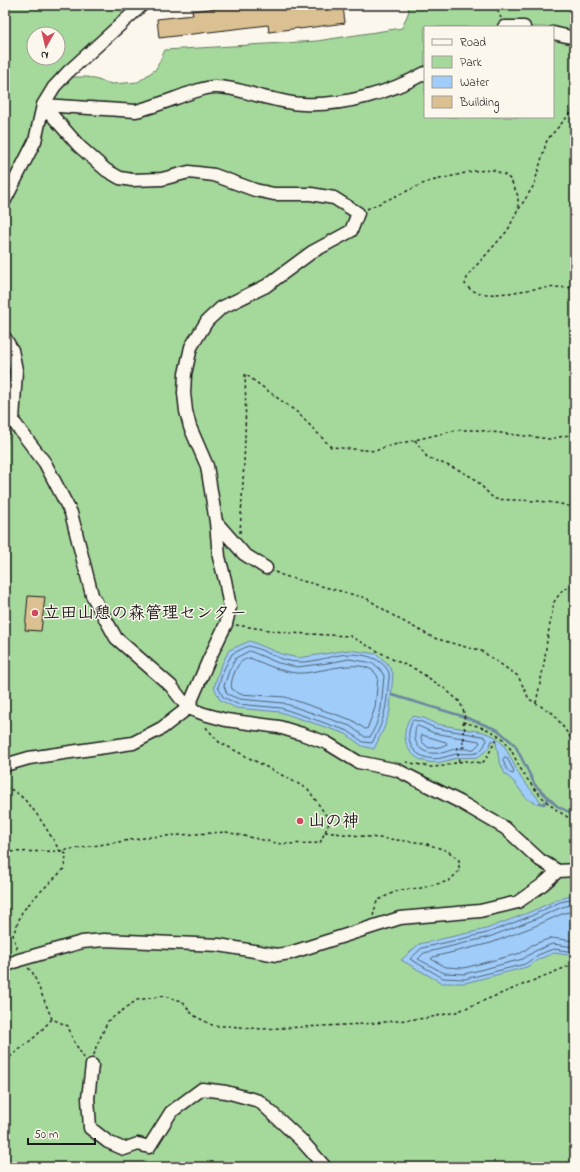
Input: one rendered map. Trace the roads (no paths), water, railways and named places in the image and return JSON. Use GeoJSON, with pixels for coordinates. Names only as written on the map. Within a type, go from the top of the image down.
{"type":"FeatureCollection","features":[{"type":"Feature","properties":{"kind":"street"},"geometry":{"type":"LineString","coordinates":[[5,200],[35,141],[43,105],[54,86],[142,5]]}},
{"type":"Feature","properties":{"kind":"street"},"geometry":{"type":"LineString","coordinates":[[554,33],[575,38]]}},
{"type":"Feature","properties":{"kind":"street"},"geometry":{"type":"LineString","coordinates":[[43,105],[136,111],[201,89],[216,86],[270,99],[302,104],[339,102],[376,94],[410,82],[424,74]]}},
{"type":"Feature","properties":{"kind":"street"},"geometry":{"type":"LineString","coordinates":[[5,765],[29,758],[133,743],[162,728],[188,708],[226,624],[230,607],[225,580],[218,557],[216,522],[207,466],[190,427],[185,405],[185,374],[191,347],[207,321],[221,308],[266,286],[312,252],[351,231],[358,213],[334,198],[310,194],[274,194],[255,190],[214,175],[189,172],[162,180],[132,180],[120,178],[106,170],[79,146],[43,105]]}},
{"type":"Feature","properties":{"kind":"street"},"geometry":{"type":"LineString","coordinates":[[5,338],[12,350],[16,370],[14,421],[45,463],[71,514],[92,595],[116,638],[171,686],[188,708],[226,720],[279,727],[327,743],[358,762],[397,770],[460,802],[505,828],[540,860],[558,871],[575,870]]}},
{"type":"Feature","properties":{"kind":"street"},"geometry":{"type":"LineString","coordinates":[[216,522],[244,554],[266,568]]}},
{"type":"Feature","properties":{"kind":"street"},"geometry":{"type":"LineString","coordinates":[[5,966],[20,960],[82,942],[104,940],[220,945],[277,955],[290,953],[400,918],[480,911],[518,902],[542,886],[558,871]]}},
{"type":"Feature","properties":{"kind":"street"},"geometry":{"type":"LineString","coordinates":[[92,1065],[88,1098],[90,1128],[108,1142],[124,1149],[138,1144],[149,1147],[171,1112],[202,1089],[214,1090],[259,1101],[302,1141],[325,1167]]}},
{"type":"Feature","properties":{"kind":"water"},"geometry":{"type":"Polygon","coordinates":[[[250,641],[281,654],[298,658],[349,650],[377,654],[387,663],[393,673],[390,711],[374,749],[362,746],[346,734],[280,712],[236,708],[220,700],[214,687],[220,668],[229,650],[250,641]]]}},
{"type":"Feature","properties":{"kind":"water"},"geometry":{"type":"Polygon","coordinates":[[[412,716],[424,718],[436,724],[483,732],[494,736],[504,745],[521,778],[541,802],[539,804],[527,799],[514,782],[505,774],[499,760],[496,742],[492,740],[488,749],[478,757],[457,758],[435,763],[423,761],[413,755],[405,738],[406,726],[412,716]]]}},
{"type":"Feature","properties":{"kind":"water"},"geometry":{"type":"Polygon","coordinates":[[[575,895],[575,956],[554,953],[539,959],[527,967],[465,983],[442,983],[401,960],[419,944],[486,929],[559,899],[575,895]]]}},
{"type":"Feature","properties":{"kind":"waterway"},"geometry":{"type":"LineString","coordinates":[[392,695],[462,716],[498,730],[515,745],[535,785],[557,806],[575,815]]}},
{"type":"Feature","properties":{"kind":"waterway"},"geometry":{"type":"LineString","coordinates":[[540,803],[544,804],[548,798]]}},
{"type":"Feature","properties":{"kind":"place","name":"立田山憩の森管理センター"},"geometry":{"type":"Point","coordinates":[35,613]}},
{"type":"Feature","properties":{"kind":"place","name":"山の神"},"geometry":{"type":"Point","coordinates":[300,821]}}]}
